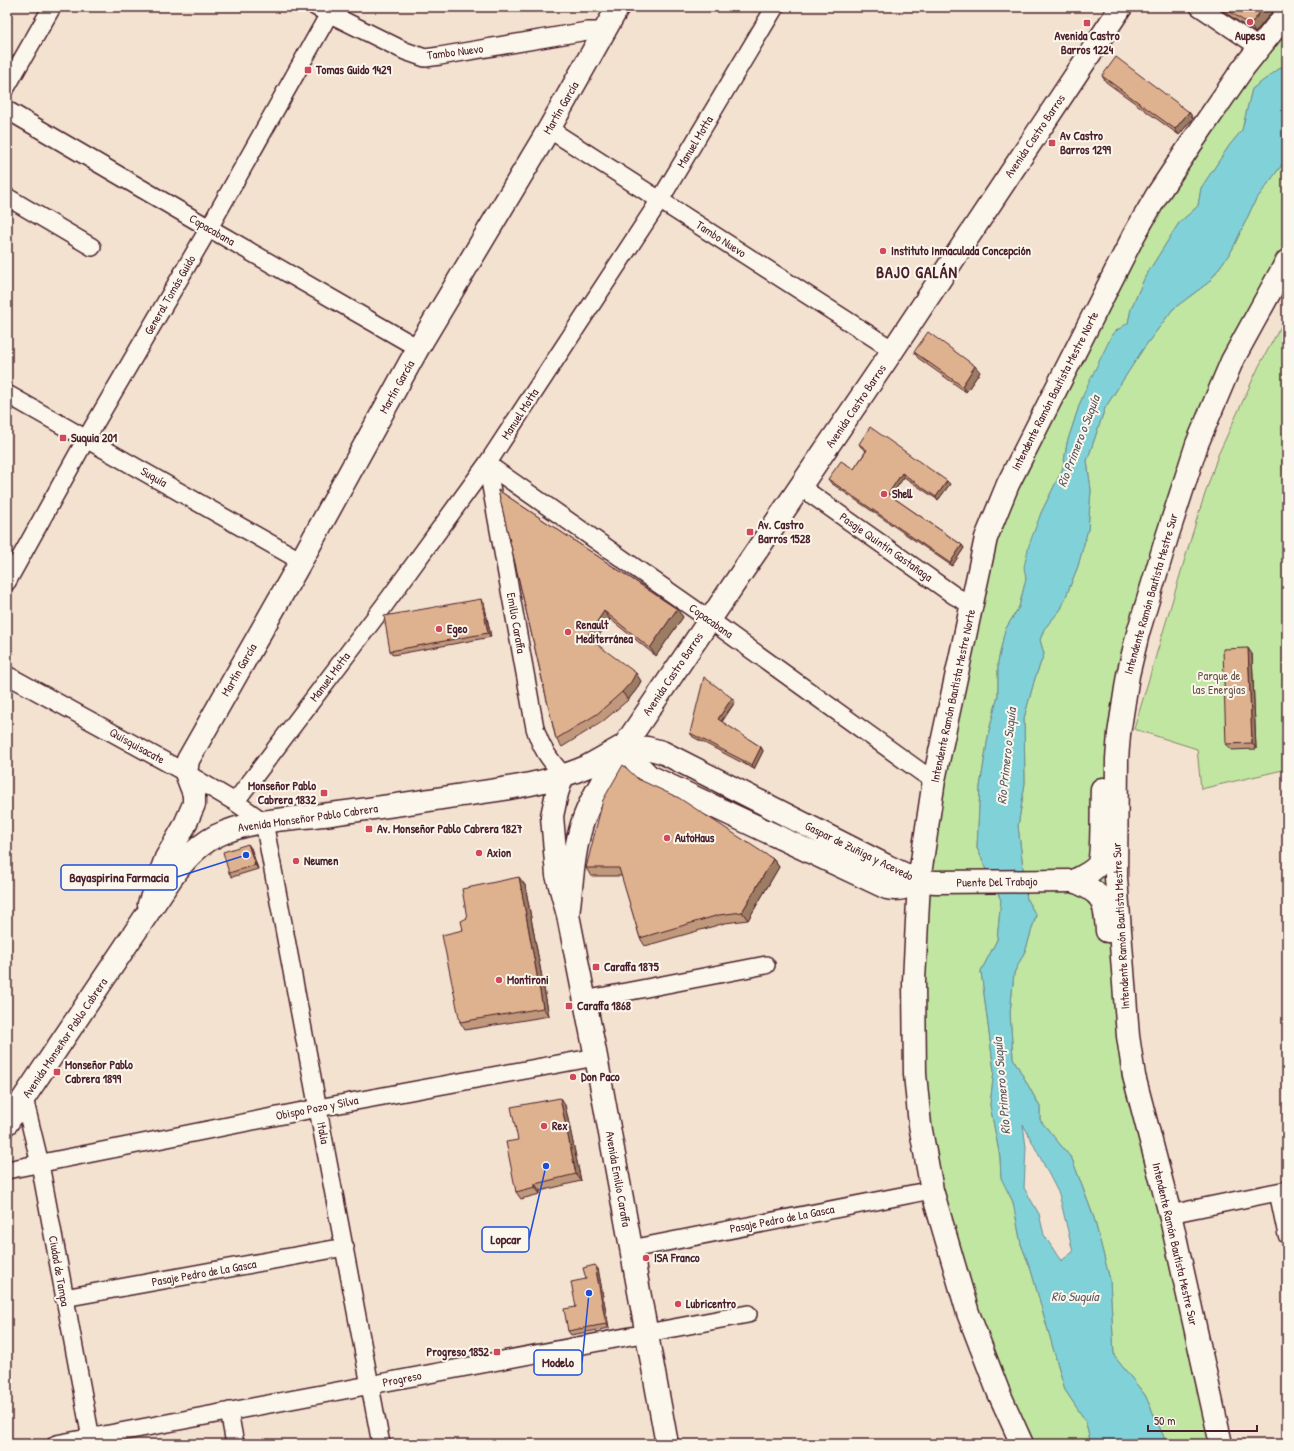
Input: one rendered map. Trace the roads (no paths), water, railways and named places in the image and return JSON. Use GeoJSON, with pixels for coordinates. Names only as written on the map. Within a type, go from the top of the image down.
{"type":"FeatureCollection","features":[{"type":"Feature","properties":{"kind":"main road","name":"Martín García"},"geometry":{"type":"LineString","coordinates":[[186,773],[188,760],[301,561],[418,348],[549,129],[618,7]]}},
{"type":"Feature","properties":{"kind":"main road","name":"Avenida Castro Barros"},"geometry":{"type":"LineString","coordinates":[[563,775],[586,767],[624,746],[801,487],[1121,7]]}},
{"type":"Feature","properties":{"kind":"main road","name":"Intendente Ramón Bautista Mestre Norte"},"geometry":{"type":"LineString","coordinates":[[1022,1444],[998,1391],[968,1313],[932,1190],[920,1126],[914,1067],[914,981],[928,881],[934,780],[982,554],[990,524],[1008,484],[1134,235],[1157,196],[1244,67],[1287,14]]}},
{"type":"Feature","properties":{"kind":"main road","name":"Intendente Ramón Bautista Mestre Sur"},"geometry":{"type":"LineString","coordinates":[[1221,1444],[1170,1214],[1134,1076],[1128,1036],[1116,878],[1117,759],[1119,734],[1128,675],[1138,634],[1197,444],[1232,361],[1287,262]]}},
{"type":"Feature","properties":{"kind":"main road"},"geometry":{"type":"LineString","coordinates":[[1128,675],[1114,709],[1108,732],[1102,779],[1100,854],[1098,865],[1079,881],[1099,896],[1104,906],[1116,1059],[1160,1229],[1177,1250]]}},
{"type":"Feature","properties":{"kind":"main road","name":"Avenida Emilio Caraffa"},"geometry":{"type":"LineString","coordinates":[[568,915],[575,855],[582,823],[596,791],[624,746]]}},
{"type":"Feature","properties":{"kind":"main road","name":"Gaspar de Zuñiga y Acevedo"},"geometry":{"type":"LineString","coordinates":[[624,746],[647,748],[662,752],[880,863],[928,881]]}},
{"type":"Feature","properties":{"kind":"main road"},"geometry":{"type":"LineString","coordinates":[[143,921],[166,858],[184,827],[194,804],[194,794],[186,773]]}},
{"type":"Feature","properties":{"kind":"main road","name":"Avenida Monseñor Pablo Cabrera"},"geometry":{"type":"LineString","coordinates":[[7,1123],[177,871],[193,852],[203,844],[239,827],[264,822],[518,787],[563,775]]}},
{"type":"Feature","properties":{"kind":"main road","name":"Avenida Emilio Caraffa"},"geometry":{"type":"LineString","coordinates":[[563,775],[552,816],[557,875],[568,915],[596,1057],[668,1444]]}},
{"type":"Feature","properties":{"kind":"main road"},"geometry":{"type":"LineString","coordinates":[[518,787],[532,792],[541,799],[552,816]]}},
{"type":"Feature","properties":{"kind":"main road","name":"Puente Del Trabajo"},"geometry":{"type":"LineString","coordinates":[[928,881],[1079,881]]}},
{"type":"Feature","properties":{"kind":"street"},"geometry":{"type":"LineString","coordinates":[[7,86],[52,7]]}},
{"type":"Feature","properties":{"kind":"street","name":"Manuel Motta"},"geometry":{"type":"LineString","coordinates":[[235,802],[383,608],[487,464],[660,200],[775,7]]}},
{"type":"Feature","properties":{"kind":"street"},"geometry":{"type":"LineString","coordinates":[[1199,7],[1260,48]]}},
{"type":"Feature","properties":{"kind":"street","name":"Tambo Nuevo"},"geometry":{"type":"LineString","coordinates":[[326,9],[405,52],[425,58],[587,31],[604,31]]}},
{"type":"Feature","properties":{"kind":"street","name":"General Tomás Guido"},"geometry":{"type":"LineString","coordinates":[[7,582],[86,439],[209,228],[326,9]]}},
{"type":"Feature","properties":{"kind":"street","name":"Copacabana"},"geometry":{"type":"LineString","coordinates":[[7,110],[418,348]]}},
{"type":"Feature","properties":{"kind":"street","name":"Tambo Nuevo"},"geometry":{"type":"LineString","coordinates":[[549,129],[893,350]]}},
{"type":"Feature","properties":{"kind":"street"},"geometry":{"type":"LineString","coordinates":[[7,197],[92,247]]}},
{"type":"Feature","properties":{"kind":"street","name":"Suquía"},"geometry":{"type":"LineString","coordinates":[[7,394],[301,561]]}},
{"type":"Feature","properties":{"kind":"street","name":"Copacabana"},"geometry":{"type":"LineString","coordinates":[[487,464],[710,620],[934,780]]}},
{"type":"Feature","properties":{"kind":"street","name":"Emilio Caraffa"},"geometry":{"type":"LineString","coordinates":[[487,464],[535,728],[540,743],[547,756],[563,775]]}},
{"type":"Feature","properties":{"kind":"street","name":"Pasaje Quintín Gastañaga"},"geometry":{"type":"LineString","coordinates":[[801,487],[955,596],[972,605]]}},
{"type":"Feature","properties":{"kind":"street","name":"Quisquisacate"},"geometry":{"type":"LineString","coordinates":[[7,675],[186,773],[235,802],[264,822]]}},
{"type":"Feature","properties":{"kind":"street","name":"Italia"},"geometry":{"type":"LineString","coordinates":[[264,822],[381,1444]]}},
{"type":"Feature","properties":{"kind":"street"},"geometry":{"type":"LineString","coordinates":[[584,1000],[766,965]]}},
{"type":"Feature","properties":{"kind":"street","name":"Obispo Pozo y Silva"},"geometry":{"type":"LineString","coordinates":[[7,1170],[318,1108],[596,1057]]}},
{"type":"Feature","properties":{"kind":"street","name":"Ciudad de Tampa"},"geometry":{"type":"LineString","coordinates":[[24,1098],[40,1164],[91,1441]]}},
{"type":"Feature","properties":{"kind":"street","name":"Pasaje Pedro de La Gasca"},"geometry":{"type":"LineString","coordinates":[[631,1249],[932,1190]]}},
{"type":"Feature","properties":{"kind":"street"},"geometry":{"type":"LineString","coordinates":[[1170,1214],[1282,1191],[1287,1235]]}},
{"type":"Feature","properties":{"kind":"street","name":"Pasaje Pedro de La Gasca"},"geometry":{"type":"LineString","coordinates":[[64,1298],[344,1247]]}},
{"type":"Feature","properties":{"kind":"street","name":"Progreso"},"geometry":{"type":"LineString","coordinates":[[56,1444],[91,1441],[229,1411],[748,1314]]}},
{"type":"Feature","properties":{"kind":"street"},"geometry":{"type":"LineString","coordinates":[[229,1411],[235,1444]]}},
{"type":"Feature","properties":{"kind":"water","name":"Río Suquía"},"geometry":{"type":"Polygon","coordinates":[[[1287,63],[1287,158],[1255,201],[1232,250],[1209,282],[1173,309],[1143,349],[1105,408],[1087,461],[1091,490],[1088,529],[1078,566],[1061,609],[1044,629],[1040,640],[1044,654],[1035,678],[1024,718],[1025,783],[1018,826],[1027,900],[1036,915],[1026,949],[1014,973],[1010,1013],[1013,1058],[1040,1107],[1040,1120],[1072,1159],[1094,1218],[1110,1280],[1114,1356],[1145,1395],[1167,1444],[1091,1444],[1085,1420],[1065,1390],[1031,1270],[1021,1244],[1013,1202],[1001,1178],[1000,1157],[990,1105],[994,1071],[981,971],[997,940],[1001,900],[977,848],[980,787],[989,731],[998,696],[998,662],[1005,630],[1019,607],[1026,579],[1024,567],[1029,545],[1041,513],[1063,468],[1067,443],[1080,403],[1113,333],[1128,323],[1131,309],[1145,277],[1179,223],[1198,206],[1201,188],[1229,146],[1242,130],[1252,89],[1287,63]],[[1023,1124],[1026,1147],[1024,1188],[1039,1214],[1044,1235],[1061,1261],[1073,1252],[1059,1194],[1023,1124]]]}},
{"type":"Feature","properties":{"kind":"place","name":"Aupesa"},"geometry":{"type":"Point","coordinates":[1250,22]}},
{"type":"Feature","properties":{"kind":"place","name":"Avenida Castro Barros 1224"},"geometry":{"type":"Point","coordinates":[1087,23]}},
{"type":"Feature","properties":{"kind":"place","name":"Tomas Guido 1429"},"geometry":{"type":"Point","coordinates":[308,70]}},
{"type":"Feature","properties":{"kind":"place","name":"Av Castro Barros 1299"},"geometry":{"type":"Point","coordinates":[1052,143]}},
{"type":"Feature","properties":{"kind":"place","name":"Instituto Inmaculada Concepción"},"geometry":{"type":"Point","coordinates":[883,251]}},
{"type":"Feature","properties":{"kind":"place","name":"Suquia 201"},"geometry":{"type":"Point","coordinates":[63,438]}},
{"type":"Feature","properties":{"kind":"place","name":"Shell"},"geometry":{"type":"Point","coordinates":[884,494]}},
{"type":"Feature","properties":{"kind":"place","name":"Av. Castro Barros 1528"},"geometry":{"type":"Point","coordinates":[750,532]}},
{"type":"Feature","properties":{"kind":"place","name":"Egeo"},"geometry":{"type":"Point","coordinates":[439,629]}},
{"type":"Feature","properties":{"kind":"place","name":"Renault Mediterránea"},"geometry":{"type":"Point","coordinates":[568,632]}},
{"type":"Feature","properties":{"kind":"place","name":"Monseñor Pablo Cabrera 1832"},"geometry":{"type":"Point","coordinates":[324,793]}},
{"type":"Feature","properties":{"kind":"place","name":"Av. Monseñor Pablo Cabrera 1827"},"geometry":{"type":"Point","coordinates":[369,829]}},
{"type":"Feature","properties":{"kind":"place","name":"AutoHaus"},"geometry":{"type":"Point","coordinates":[667,838]}},
{"type":"Feature","properties":{"kind":"place","name":"Axion"},"geometry":{"type":"Point","coordinates":[479,853]}},
{"type":"Feature","properties":{"kind":"place","name":"Bayaspirina Farmacia"},"geometry":{"type":"Point","coordinates":[246,855]}},
{"type":"Feature","properties":{"kind":"place","name":"Neumen"},"geometry":{"type":"Point","coordinates":[296,861]}},
{"type":"Feature","properties":{"kind":"place","name":"Caraffa 1875"},"geometry":{"type":"Point","coordinates":[596,967]}},
{"type":"Feature","properties":{"kind":"place","name":"Montironi"},"geometry":{"type":"Point","coordinates":[499,980]}},
{"type":"Feature","properties":{"kind":"place","name":"Caraffa 1868"},"geometry":{"type":"Point","coordinates":[569,1006]}},
{"type":"Feature","properties":{"kind":"place","name":"Monseñor Pablo Cabrera 1899"},"geometry":{"type":"Point","coordinates":[57,1072]}},
{"type":"Feature","properties":{"kind":"place","name":"Don Paco"},"geometry":{"type":"Point","coordinates":[573,1077]}},
{"type":"Feature","properties":{"kind":"place","name":"Rex"},"geometry":{"type":"Point","coordinates":[544,1126]}},
{"type":"Feature","properties":{"kind":"place","name":"Lopcar"},"geometry":{"type":"Point","coordinates":[546,1166]}},
{"type":"Feature","properties":{"kind":"place","name":"ISA Franco"},"geometry":{"type":"Point","coordinates":[646,1258]}},
{"type":"Feature","properties":{"kind":"place","name":"Modelo"},"geometry":{"type":"Point","coordinates":[589,1293]}},
{"type":"Feature","properties":{"kind":"place","name":"Lubricentro"},"geometry":{"type":"Point","coordinates":[678,1304]}},
{"type":"Feature","properties":{"kind":"place","name":"Progreso 1852"},"geometry":{"type":"Point","coordinates":[497,1352]}},
{"type":"Feature","properties":{"kind":"district","name":"BAJO GALÁN"},"geometry":{"type":"Point","coordinates":[917,272]}},
{"type":"Feature","properties":{"kind":"water label","name":"Río Primero o Suquía"},"geometry":{"type":"Point","coordinates":[1078,441]}},
{"type":"Feature","properties":{"kind":"water label","name":"Río Primero o Suquía"},"geometry":{"type":"Point","coordinates":[1006,756]}},
{"type":"Feature","properties":{"kind":"water label","name":"Río Primero o Suquía"},"geometry":{"type":"Point","coordinates":[1001,1086]}},
{"type":"Feature","properties":{"kind":"park label","name":"Parque de las Energías"},"geometry":{"type":"Point","coordinates":[1219,683]}}]}
